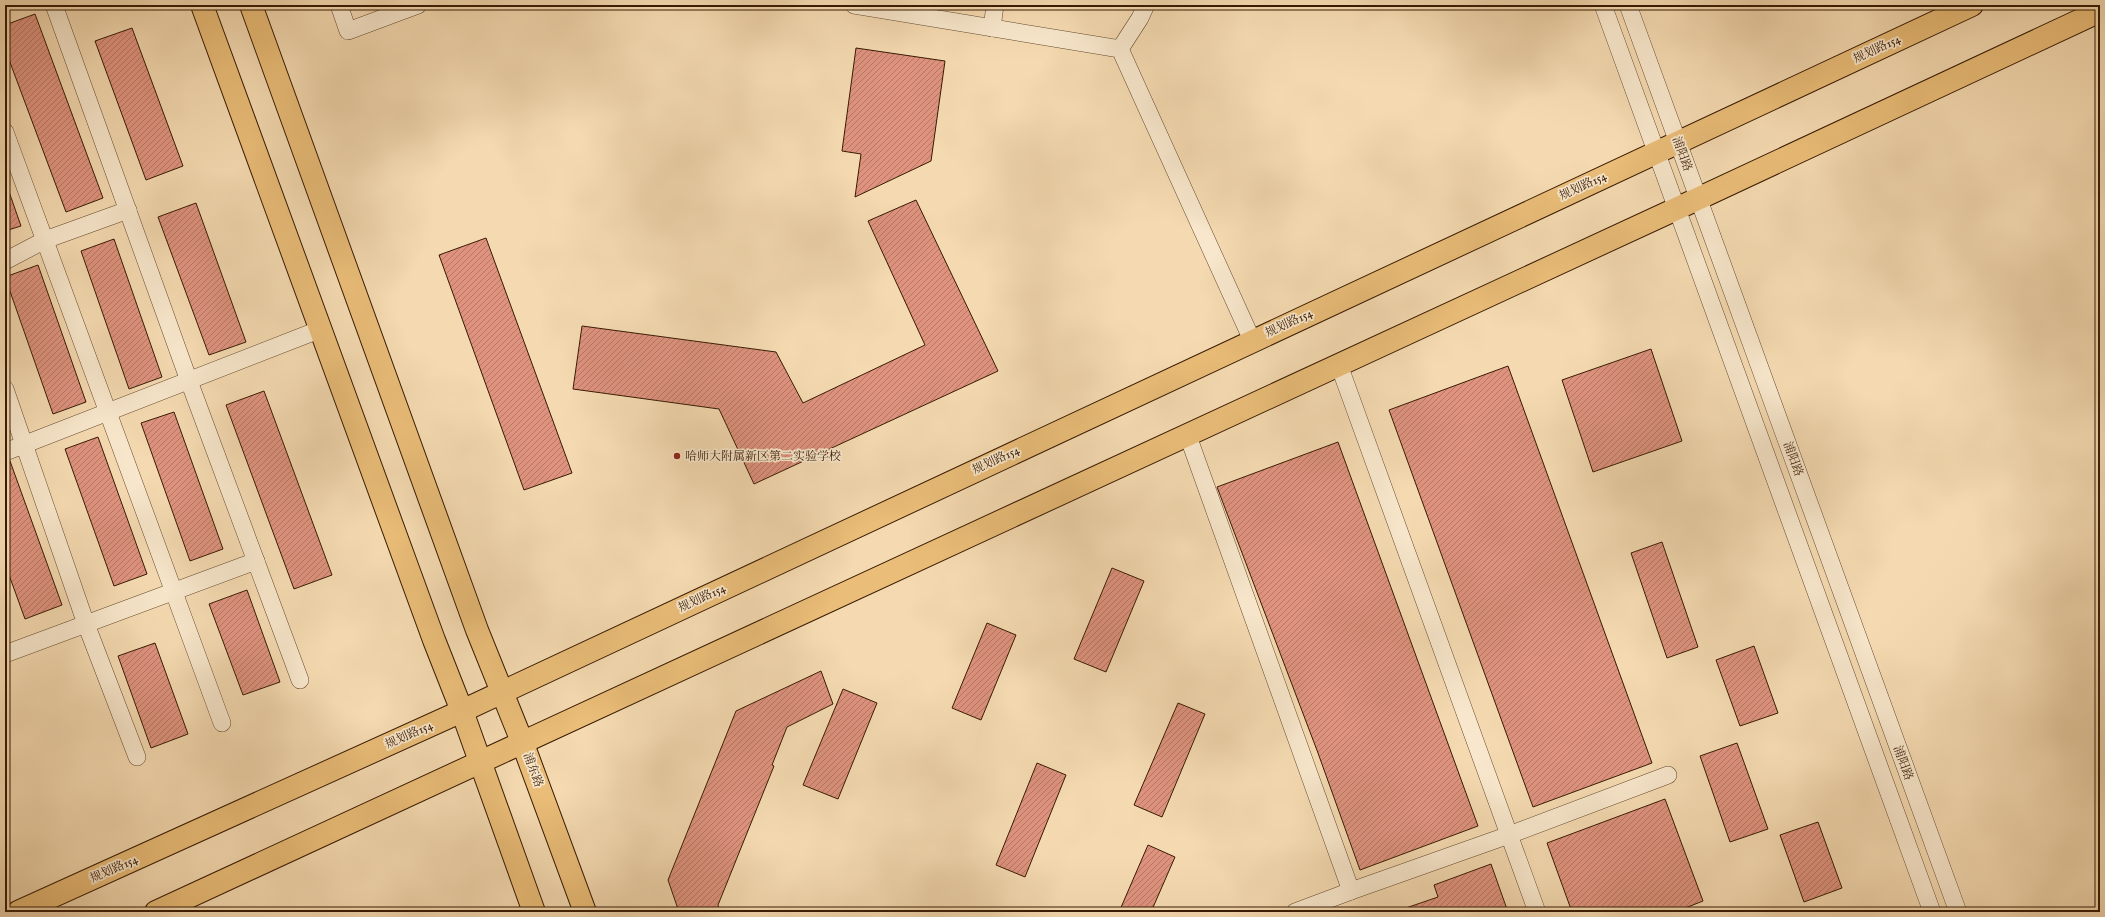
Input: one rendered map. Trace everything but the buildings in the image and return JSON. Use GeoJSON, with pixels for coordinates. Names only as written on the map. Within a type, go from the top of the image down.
{"type":"FeatureCollection","features":[{"type":"Feature","properties":{"kind":"main road"},"geometry":{"type":"LineString","coordinates":[[202,5],[434,640],[462,711],[534,912]]}},
{"type":"Feature","properties":{"kind":"main road","name":"浦东路"},"geometry":{"type":"LineString","coordinates":[[251,5],[477,630],[523,744],[585,912]]}},
{"type":"Feature","properties":{"kind":"main road","name":"规划路154"},"geometry":{"type":"LineString","coordinates":[[18,912],[462,711],[1252,340],[1972,5]]}},
{"type":"Feature","properties":{"kind":"main road"},"geometry":{"type":"LineString","coordinates":[[156,912],[1188,436],[2100,10]]}},
{"type":"Feature","properties":{"kind":"street"},"geometry":{"type":"LineString","coordinates":[[54,5],[189,380],[300,680]]}},
{"type":"Feature","properties":{"kind":"street"},"geometry":{"type":"LineString","coordinates":[[339,5],[348,31],[418,5]]}},
{"type":"Feature","properties":{"kind":"street"},"geometry":{"type":"LineString","coordinates":[[854,5],[1120,49]]}},
{"type":"Feature","properties":{"kind":"street"},"geometry":{"type":"LineString","coordinates":[[992,28],[995,5]]}},
{"type":"Feature","properties":{"kind":"street"},"geometry":{"type":"LineString","coordinates":[[1120,49],[1140,18],[1146,5]]}},
{"type":"Feature","properties":{"kind":"street","name":"浦阳路"},"geometry":{"type":"LineString","coordinates":[[1603,5],[1932,912]]}},
{"type":"Feature","properties":{"kind":"street","name":"浦阳路"},"geometry":{"type":"LineString","coordinates":[[1628,5],[1958,912]]}},
{"type":"Feature","properties":{"kind":"street"},"geometry":{"type":"LineString","coordinates":[[1120,49],[1252,340]]}},
{"type":"Feature","properties":{"kind":"street"},"geometry":{"type":"LineString","coordinates":[[5,132],[222,723]]}},
{"type":"Feature","properties":{"kind":"street"},"geometry":{"type":"LineString","coordinates":[[5,261],[45,240],[128,210]]}},
{"type":"Feature","properties":{"kind":"street"},"geometry":{"type":"LineString","coordinates":[[5,452],[321,329]]}},
{"type":"Feature","properties":{"kind":"street"},"geometry":{"type":"LineString","coordinates":[[1339,365],[1537,912]]}},
{"type":"Feature","properties":{"kind":"street"},"geometry":{"type":"LineString","coordinates":[[5,389],[86,624],[137,757]]}},
{"type":"Feature","properties":{"kind":"street"},"geometry":{"type":"LineString","coordinates":[[1188,436],[1351,891]]}},
{"type":"Feature","properties":{"kind":"street"},"geometry":{"type":"LineString","coordinates":[[5,654],[256,561]]}},
{"type":"Feature","properties":{"kind":"street"},"geometry":{"type":"LineString","coordinates":[[1295,912],[1509,835],[1668,775]]}},
{"type":"Feature","properties":{"kind":"place","name":"哈师大附属新区第二实验学校"},"geometry":{"type":"Point","coordinates":[677,456]}}]}
